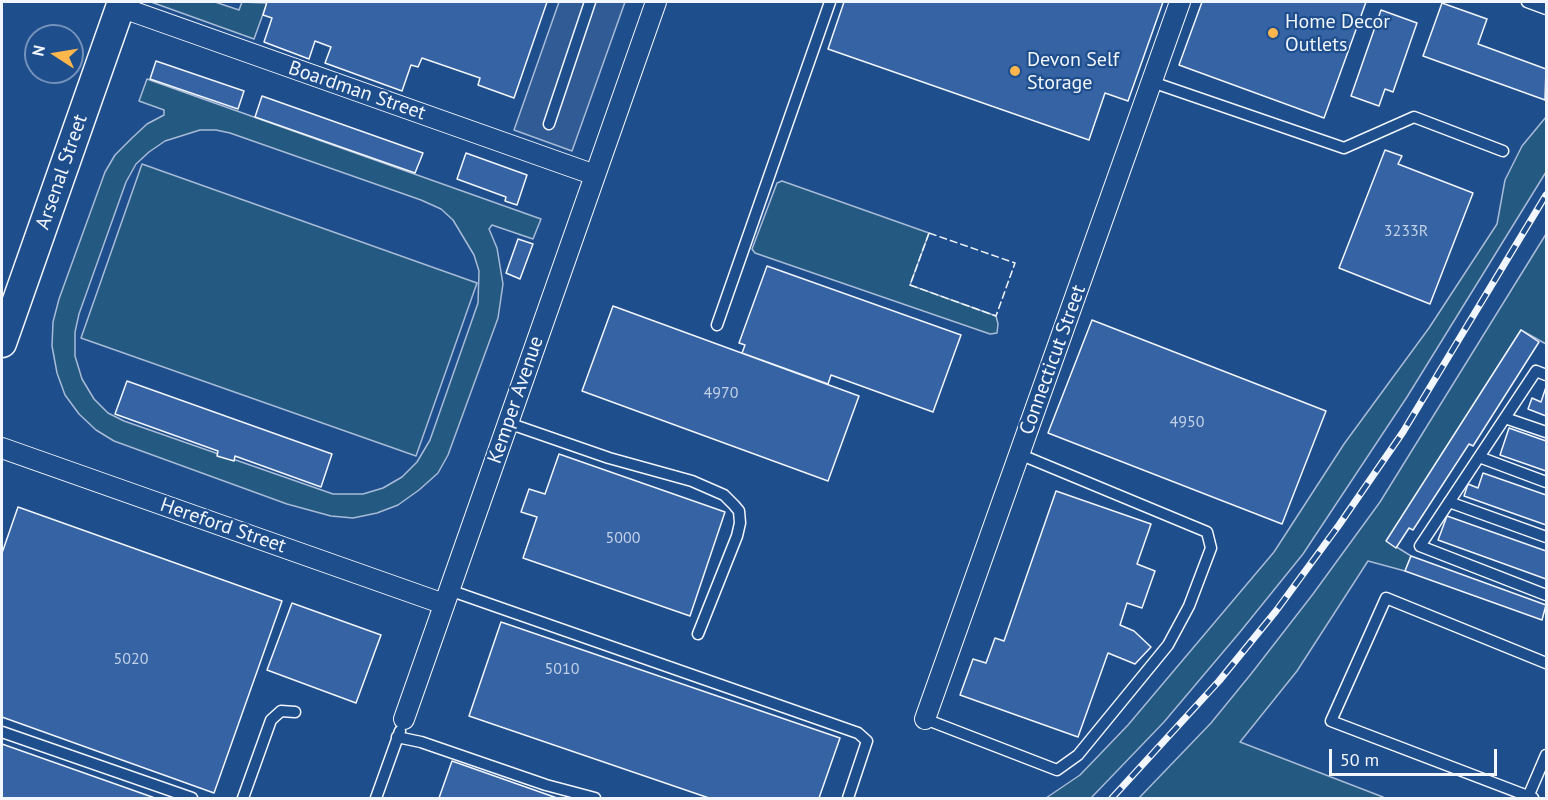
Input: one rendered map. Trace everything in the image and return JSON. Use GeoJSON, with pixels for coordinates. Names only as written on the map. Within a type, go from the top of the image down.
{"type":"FeatureCollection","features":[{"type":"Feature","properties":{"kind":"main road","name":"Arsenal Street"},"geometry":{"type":"LineString","coordinates":[[2,343],[121,4]]}},
{"type":"Feature","properties":{"kind":"street","name":"Kemper Avenue"},"geometry":{"type":"LineString","coordinates":[[401,728],[656,2]]}},
{"type":"Feature","properties":{"kind":"street","name":"Connecticut Street"},"geometry":{"type":"LineString","coordinates":[[925,719],[1180,2]]}},
{"type":"Feature","properties":{"kind":"street","name":"Boardman Street"},"geometry":{"type":"LineString","coordinates":[[121,4],[595,175]]}},
{"type":"Feature","properties":{"kind":"street","name":"Hereford Street"},"geometry":{"type":"LineString","coordinates":[[2,448],[447,597]]}},
{"type":"Feature","properties":{"kind":"lane"},"geometry":{"type":"LineString","coordinates":[[549,124],[590,2]]}},
{"type":"Feature","properties":{"kind":"lane"},"geometry":{"type":"LineString","coordinates":[[717,325],[830,2]]}},
{"type":"Feature","properties":{"kind":"lane"},"geometry":{"type":"LineString","coordinates":[[1527,2],[1546,9]]}},
{"type":"Feature","properties":{"kind":"lane"},"geometry":{"type":"LineString","coordinates":[[1152,82],[1344,148],[1414,117],[1503,151]]}},
{"type":"Feature","properties":{"kind":"lane"},"geometry":{"type":"LineString","coordinates":[[1546,375],[1536,371],[1420,546],[1546,595]]}},
{"type":"Feature","properties":{"kind":"lane"},"geometry":{"type":"LineString","coordinates":[[1505,418],[1546,432]]}},
{"type":"Feature","properties":{"kind":"lane"},"geometry":{"type":"LineString","coordinates":[[508,423],[609,458],[692,481],[724,495],[734,505],[739,512],[740,523],[737,536],[698,634]]}},
{"type":"Feature","properties":{"kind":"lane"},"geometry":{"type":"LineString","coordinates":[[925,719],[1057,770],[1078,754],[1168,645],[1189,606],[1210,548],[1207,532],[1019,454]]}},
{"type":"Feature","properties":{"kind":"lane"},"geometry":{"type":"LineString","coordinates":[[1479,457],[1546,482]]}},
{"type":"Feature","properties":{"kind":"lane"},"geometry":{"type":"LineString","coordinates":[[1449,502],[1546,537]]}},
{"type":"Feature","properties":{"kind":"lane"},"geometry":{"type":"LineString","coordinates":[[447,597],[858,733],[867,741],[848,798]]}},
{"type":"Feature","properties":{"kind":"lane"},"geometry":{"type":"LineString","coordinates":[[1546,663],[1386,598],[1331,721],[1530,797],[1546,756]]}},
{"type":"Feature","properties":{"kind":"lane"},"geometry":{"type":"LineString","coordinates":[[243,798],[271,720],[281,711],[295,712]]}},
{"type":"Feature","properties":{"kind":"lane"},"geometry":{"type":"LineString","coordinates":[[401,728],[421,742],[546,785],[595,798]]}},
{"type":"Feature","properties":{"kind":"lane","name":"Kemper Avenue"},"geometry":{"type":"LineString","coordinates":[[376,798],[401,728]]}},
{"type":"Feature","properties":{"kind":"lane"},"geometry":{"type":"LineString","coordinates":[[2,732],[192,798]]}},
{"type":"Feature","properties":{"kind":"shaded area"},"geometry":{"type":"Polygon","coordinates":[[[151,2],[215,2],[239,10],[242,2],[267,3],[254,39],[151,2]]]}},
{"type":"Feature","properties":{"kind":"shaded area"},"geometry":{"type":"Polygon","coordinates":[[[559,2],[625,2],[572,151],[514,130],[559,2]]]}},
{"type":"Feature","properties":{"kind":"shaded area"},"geometry":{"type":"Polygon","coordinates":[[[147,79],[541,219],[533,239],[492,225],[489,229],[497,248],[503,284],[498,318],[448,455],[438,473],[398,505],[377,513],[353,518],[331,516],[287,504],[114,441],[96,430],[79,414],[65,395],[57,373],[52,346],[53,322],[59,299],[105,172],[115,155],[132,138],[147,124],[164,115],[164,110],[139,101],[147,79]],[[200,130],[165,141],[136,164],[126,182],[79,314],[75,332],[75,356],[82,379],[94,399],[108,413],[124,421],[333,494],[363,494],[383,488],[402,477],[417,462],[430,440],[478,303],[479,271],[474,255],[453,220],[441,209],[421,200],[216,130],[200,130]]]}},
{"type":"Feature","properties":{"kind":"shaded area"},"geometry":{"type":"Polygon","coordinates":[[[1546,117],[1546,172],[1407,397],[1303,554],[1164,722],[1091,798],[1046,798],[1080,775],[1128,725],[1274,552],[1344,444],[1429,328],[1497,224],[1505,180],[1522,146],[1546,117]]]}},
{"type":"Feature","properties":{"kind":"shaded area"},"geometry":{"type":"Polygon","coordinates":[[[142,164],[477,283],[416,456],[81,338],[142,164]]]}},
{"type":"Feature","properties":{"kind":"shaded area"},"geometry":{"type":"Polygon","coordinates":[[[782,181],[929,233],[910,285],[996,316],[997,333],[990,334],[755,253],[752,249],[777,183],[782,181]]]}},
{"type":"Feature","properties":{"kind":"shaded area"},"geometry":{"type":"Polygon","coordinates":[[[1546,234],[1546,344],[1521,330],[1387,541],[1411,556],[1405,571],[1368,561],[1297,671],[1240,742],[1383,798],[1139,798],[1211,723],[1251,674],[1380,502],[1546,234]]]}},
{"type":"Feature","properties":{"kind":"building"},"geometry":{"type":"Polygon","coordinates":[[[267,2],[547,2],[514,98],[478,85],[480,78],[422,58],[418,67],[411,65],[402,91],[325,63],[331,47],[315,41],[309,59],[264,42],[272,18],[263,15],[267,2]]]}},
{"type":"Feature","properties":{"kind":"building","name":"Devon Self Storage"},"geometry":{"type":"Polygon","coordinates":[[[844,2],[1163,2],[1128,101],[1105,93],[1089,140],[828,49],[844,2]]]}},
{"type":"Feature","properties":{"kind":"building","name":"Home Decor Outlets"},"geometry":{"type":"Polygon","coordinates":[[[1202,2],[1366,2],[1324,118],[1179,65],[1202,2]]]}},
{"type":"Feature","properties":{"kind":"building"},"geometry":{"type":"Polygon","coordinates":[[[1442,3],[1487,19],[1478,44],[1546,69],[1545,100],[1423,56],[1442,3]]]}},
{"type":"Feature","properties":{"kind":"building"},"geometry":{"type":"Polygon","coordinates":[[[1381,10],[1417,23],[1393,92],[1385,89],[1379,106],[1351,96],[1381,10]]]}},
{"type":"Feature","properties":{"kind":"building"},"geometry":{"type":"Polygon","coordinates":[[[156,61],[244,91],[238,109],[150,79],[156,61]]]}},
{"type":"Feature","properties":{"kind":"building"},"geometry":{"type":"Polygon","coordinates":[[[262,96],[423,153],[415,173],[255,117],[262,96]]]}},
{"type":"Feature","properties":{"kind":"building"},"geometry":{"type":"Polygon","coordinates":[[[1385,150],[1402,156],[1398,164],[1473,193],[1430,304],[1339,268],[1385,150]]]}},
{"type":"Feature","properties":{"kind":"building"},"geometry":{"type":"Polygon","coordinates":[[[466,153],[527,175],[517,205],[505,201],[506,197],[457,179],[466,153]]]}},
{"type":"Feature","properties":{"kind":"building"},"geometry":{"type":"Polygon","coordinates":[[[518,239],[533,244],[520,279],[506,273],[518,239]]]}},
{"type":"Feature","properties":{"kind":"building"},"geometry":{"type":"Polygon","coordinates":[[[767,266],[961,335],[933,412],[831,375],[828,384],[742,353],[745,345],[739,343],[767,266]]]}},
{"type":"Feature","properties":{"kind":"building"},"geometry":{"type":"Polygon","coordinates":[[[613,306],[859,396],[828,481],[582,391],[613,306]]]}},
{"type":"Feature","properties":{"kind":"building"},"geometry":{"type":"Polygon","coordinates":[[[1092,320],[1326,411],[1282,524],[1048,433],[1092,320]]]}},
{"type":"Feature","properties":{"kind":"building"},"geometry":{"type":"Polygon","coordinates":[[[1521,330],[1539,342],[1473,446],[1469,444],[1413,530],[1409,528],[1396,548],[1386,541],[1521,330]]]}},
{"type":"Feature","properties":{"kind":"building"},"geometry":{"type":"Polygon","coordinates":[[[127,381],[332,454],[321,487],[235,456],[234,461],[217,456],[218,451],[115,414],[127,381]]]}},
{"type":"Feature","properties":{"kind":"building"},"geometry":{"type":"Polygon","coordinates":[[[1546,387],[1546,416],[1528,409],[1532,398],[1541,402],[1546,387]]]}},
{"type":"Feature","properties":{"kind":"building"},"geometry":{"type":"Polygon","coordinates":[[[1509,428],[1546,441],[1546,471],[1500,455],[1509,428]]]}},
{"type":"Feature","properties":{"kind":"building"},"geometry":{"type":"Polygon","coordinates":[[[559,454],[725,512],[690,616],[523,558],[537,517],[521,512],[529,489],[545,494],[559,454]]]}},
{"type":"Feature","properties":{"kind":"building"},"geometry":{"type":"Polygon","coordinates":[[[1483,473],[1546,495],[1546,525],[1464,496],[1468,484],[1478,488],[1483,473]]]}},
{"type":"Feature","properties":{"kind":"building"},"geometry":{"type":"Polygon","coordinates":[[[1056,491],[1151,524],[1137,564],[1155,571],[1142,608],[1127,603],[1120,625],[1134,631],[1151,647],[1135,664],[1108,653],[1078,737],[960,695],[973,659],[986,663],[995,638],[1004,641],[1056,491]]]}},
{"type":"Feature","properties":{"kind":"building"},"geometry":{"type":"Polygon","coordinates":[[[18,507],[282,601],[214,793],[2,717],[2,553],[18,507]]]}},
{"type":"Feature","properties":{"kind":"building"},"geometry":{"type":"Polygon","coordinates":[[[1447,516],[1546,551],[1546,579],[1438,540],[1447,516]]]}},
{"type":"Feature","properties":{"kind":"building"},"geometry":{"type":"Polygon","coordinates":[[[1411,556],[1546,605],[1542,620],[1405,571],[1411,556]]]}},
{"type":"Feature","properties":{"kind":"building"},"geometry":{"type":"Polygon","coordinates":[[[292,603],[381,635],[356,703],[267,670],[292,603]]]}},
{"type":"Feature","properties":{"kind":"building"},"geometry":{"type":"Polygon","coordinates":[[[501,622],[840,738],[819,798],[709,798],[469,716],[501,622]]]}},
{"type":"Feature","properties":{"kind":"building"},"geometry":{"type":"Polygon","coordinates":[[[2,744],[155,798],[2,798],[2,744]]]}},
{"type":"Feature","properties":{"kind":"building"},"geometry":{"type":"Polygon","coordinates":[[[452,761],[557,798],[439,798],[452,761]]]}},
{"type":"Feature","properties":{"kind":"railway"},"geometry":{"type":"LineString","coordinates":[[1112,798],[1219,681],[1276,611],[1339,525],[1403,432],[1546,195]]}},
{"type":"Feature","properties":{"kind":"fence"},"geometry":{"type":"LineString","coordinates":[[929,233],[1015,263],[996,316],[910,285],[929,233]]}},
{"type":"Feature","properties":{"kind":"place","name":"Home Decor Outlets"},"geometry":{"type":"Point","coordinates":[1273,33]}},
{"type":"Feature","properties":{"kind":"place","name":"Devon Self Storage"},"geometry":{"type":"Point","coordinates":[1015,71]}}]}
